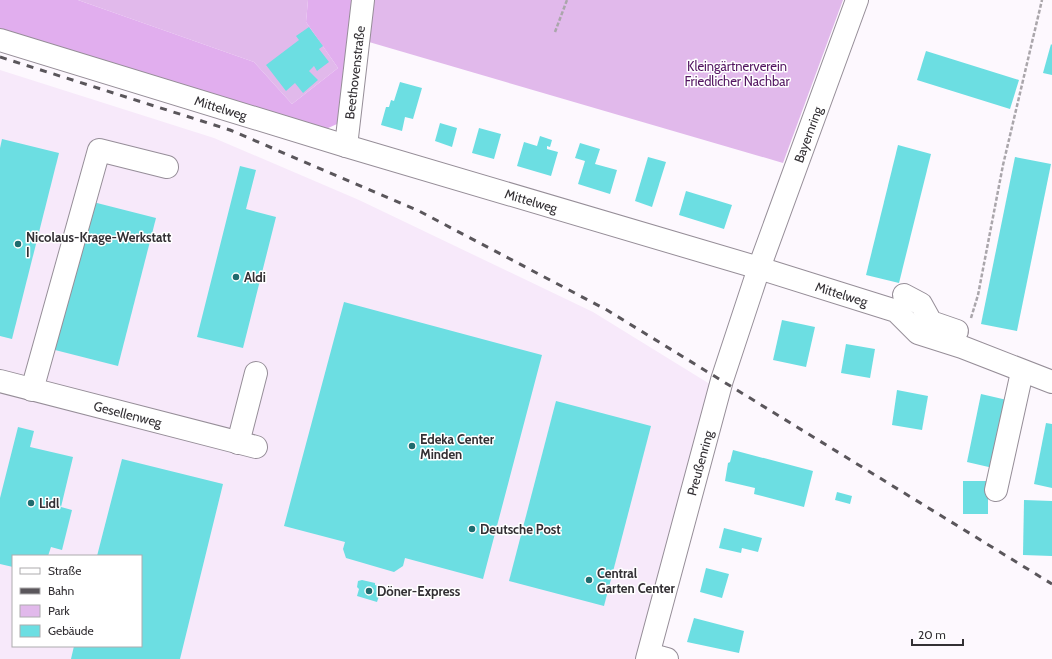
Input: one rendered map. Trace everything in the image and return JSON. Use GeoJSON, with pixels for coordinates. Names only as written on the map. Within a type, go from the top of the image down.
{"type":"FeatureCollection","features":[{"type":"Feature","properties":{"kind":"street","name":"Beethovenstraße"},"geometry":{"type":"LineString","coordinates":[[346,146],[363,0]]}},
{"type":"Feature","properties":{"kind":"street","name":"Bayernring"},"geometry":{"type":"LineString","coordinates":[[759,268],[857,0]]}},
{"type":"Feature","properties":{"kind":"street","name":"Mittelweg"},"geometry":{"type":"LineString","coordinates":[[0,40],[346,146],[759,268],[896,311],[918,332],[964,340],[1022,372],[1052,382]]}},
{"type":"Feature","properties":{"kind":"street"},"geometry":{"type":"LineString","coordinates":[[32,390],[99,150],[167,167]]}},
{"type":"Feature","properties":{"kind":"street","name":"Preußenring"},"geometry":{"type":"LineString","coordinates":[[654,657],[722,380],[759,268]]}},
{"type":"Feature","properties":{"kind":"street"},"geometry":{"type":"LineString","coordinates":[[904,295],[921,304],[931,322],[964,340]]}},
{"type":"Feature","properties":{"kind":"street","name":"Gesellenweg"},"geometry":{"type":"LineString","coordinates":[[0,381],[247,445],[256,372]]}},
{"type":"Feature","properties":{"kind":"street"},"geometry":{"type":"LineString","coordinates":[[996,490],[1022,372]]}},
{"type":"Feature","properties":{"kind":"path"},"geometry":{"type":"LineString","coordinates":[[555,32],[568,0]]}},
{"type":"Feature","properties":{"kind":"path"},"geometry":{"type":"LineString","coordinates":[[964,340],[978,295],[1003,165],[1042,0]]}},
{"type":"Feature","properties":{"kind":"shaded area"},"geometry":{"type":"Polygon","coordinates":[[[0,0],[78,0],[254,62],[292,104],[338,68],[306,22],[308,0],[356,0],[341,117],[337,124],[326,129],[0,31],[0,0]]]}},
{"type":"Feature","properties":{"kind":"shaded area"},"geometry":{"type":"Polygon","coordinates":[[[0,70],[214,138],[359,200],[593,312],[713,386],[639,659],[0,659],[0,70]]]}},
{"type":"Feature","properties":{"kind":"green space"},"geometry":{"type":"Polygon","coordinates":[[[78,0],[308,0],[306,22],[338,68],[292,104],[254,62],[78,0]]]}},
{"type":"Feature","properties":{"kind":"green space","name":"Kleingärtnerverein Friedlicher Nachbar"},"geometry":{"type":"Polygon","coordinates":[[[374,0],[843,0],[783,163],[369,42],[374,0]]]}},
{"type":"Feature","properties":{"kind":"building"},"geometry":{"type":"Polygon","coordinates":[[[309,27],[323,46],[319,49],[329,62],[317,71],[314,66],[309,71],[318,80],[303,93],[295,83],[286,91],[266,65],[299,40],[296,36],[309,27]]]}},
{"type":"Feature","properties":{"kind":"building"},"geometry":{"type":"Polygon","coordinates":[[[1051,44],[1052,45],[1052,75],[1043,73],[1051,44]]]}},
{"type":"Feature","properties":{"kind":"building"},"geometry":{"type":"Polygon","coordinates":[[[926,51],[1019,80],[1010,109],[917,80],[926,51]]]}},
{"type":"Feature","properties":{"kind":"building"},"geometry":{"type":"Polygon","coordinates":[[[400,82],[422,88],[413,119],[405,117],[402,131],[381,125],[386,107],[389,107],[391,100],[394,101],[400,82]]]}},
{"type":"Feature","properties":{"kind":"building"},"geometry":{"type":"Polygon","coordinates":[[[440,123],[457,128],[452,147],[435,141],[440,123]]]}},
{"type":"Feature","properties":{"kind":"building"},"geometry":{"type":"Polygon","coordinates":[[[479,128],[501,134],[494,159],[472,153],[479,128]]]}},
{"type":"Feature","properties":{"kind":"building"},"geometry":{"type":"Polygon","coordinates":[[[540,136],[552,140],[550,147],[547,146],[547,149],[558,152],[551,176],[517,166],[524,142],[537,146],[540,136]]]}},
{"type":"Feature","properties":{"kind":"building","name":"Nicolaus-Krage-Werkstatt I"},"geometry":{"type":"Polygon","coordinates":[[[2,139],[59,153],[12,339],[0,336],[0,148],[2,139]]]}},
{"type":"Feature","properties":{"kind":"building"},"geometry":{"type":"Polygon","coordinates":[[[580,143],[600,149],[595,164],[617,170],[610,194],[578,184],[585,161],[575,158],[580,143]]]}},
{"type":"Feature","properties":{"kind":"building"},"geometry":{"type":"Polygon","coordinates":[[[898,145],[931,154],[899,283],[866,275],[898,145]]]}},
{"type":"Feature","properties":{"kind":"building"},"geometry":{"type":"Polygon","coordinates":[[[648,157],[666,162],[652,207],[635,201],[648,157]]]}},
{"type":"Feature","properties":{"kind":"building"},"geometry":{"type":"Polygon","coordinates":[[[1015,157],[1051,164],[1017,331],[981,324],[1015,157]]]}},
{"type":"Feature","properties":{"kind":"building","name":"Aldi"},"geometry":{"type":"Polygon","coordinates":[[[240,166],[256,170],[246,209],[276,217],[243,348],[197,337],[240,166]]]}},
{"type":"Feature","properties":{"kind":"building"},"geometry":{"type":"Polygon","coordinates":[[[686,191],[732,205],[724,229],[679,215],[686,191]]]}},
{"type":"Feature","properties":{"kind":"building"},"geometry":{"type":"Polygon","coordinates":[[[93,202],[156,218],[118,366],[55,350],[93,202]]]}},
{"type":"Feature","properties":{"kind":"building"},"geometry":{"type":"Polygon","coordinates":[[[344,302],[542,355],[483,579],[405,558],[403,566],[394,572],[346,558],[343,549],[345,542],[284,526],[344,302]]]}},
{"type":"Feature","properties":{"kind":"building"},"geometry":{"type":"Polygon","coordinates":[[[782,320],[815,327],[806,367],[773,360],[782,320]]]}},
{"type":"Feature","properties":{"kind":"building"},"geometry":{"type":"Polygon","coordinates":[[[846,344],[875,349],[870,378],[841,373],[846,344]]]}},
{"type":"Feature","properties":{"kind":"building"},"geometry":{"type":"Polygon","coordinates":[[[897,390],[928,396],[922,430],[892,425],[897,390]]]}},
{"type":"Feature","properties":{"kind":"building"},"geometry":{"type":"Polygon","coordinates":[[[981,394],[1007,400],[993,468],[967,462],[981,394]]]}},
{"type":"Feature","properties":{"kind":"building"},"geometry":{"type":"Polygon","coordinates":[[[556,401],[651,426],[604,606],[509,581],[556,401]]]}},
{"type":"Feature","properties":{"kind":"building"},"geometry":{"type":"Polygon","coordinates":[[[1046,423],[1052,424],[1052,488],[1034,484],[1046,423]]]}},
{"type":"Feature","properties":{"kind":"building","name":"Lidl"},"geometry":{"type":"Polygon","coordinates":[[[18,427],[34,431],[30,447],[73,457],[61,507],[72,510],[62,550],[51,547],[48,555],[12,555],[12,567],[0,564],[0,498],[18,427]]]}},
{"type":"Feature","properties":{"kind":"building"},"geometry":{"type":"Polygon","coordinates":[[[733,450],[813,471],[804,507],[754,494],[755,488],[725,481],[728,463],[730,462],[733,450]]]}},
{"type":"Feature","properties":{"kind":"building"},"geometry":{"type":"Polygon","coordinates":[[[122,459],[223,484],[180,659],[71,659],[74,647],[142,647],[142,555],[97,555],[122,459]]]}},
{"type":"Feature","properties":{"kind":"building"},"geometry":{"type":"Polygon","coordinates":[[[963,481],[988,481],[988,514],[963,514],[963,481]]]}},
{"type":"Feature","properties":{"kind":"building"},"geometry":{"type":"Polygon","coordinates":[[[837,492],[852,496],[850,504],[835,500],[837,492]]]}},
{"type":"Feature","properties":{"kind":"building"},"geometry":{"type":"Polygon","coordinates":[[[1024,500],[1052,501],[1052,556],[1023,555],[1024,500]]]}},
{"type":"Feature","properties":{"kind":"building"},"geometry":{"type":"Polygon","coordinates":[[[724,528],[762,538],[758,552],[742,548],[741,553],[719,548],[724,528]]]}},
{"type":"Feature","properties":{"kind":"building"},"geometry":{"type":"Polygon","coordinates":[[[706,568],[729,574],[722,598],[700,592],[706,568]]]}},
{"type":"Feature","properties":{"kind":"building"},"geometry":{"type":"Polygon","coordinates":[[[362,580],[375,583],[375,585],[382,587],[377,602],[357,596],[359,589],[357,587],[358,581],[362,580]]]}},
{"type":"Feature","properties":{"kind":"building"},"geometry":{"type":"Polygon","coordinates":[[[694,618],[744,631],[739,653],[687,642],[694,618]]]}},
{"type":"Feature","properties":{"kind":"railway"},"geometry":{"type":"LineString","coordinates":[[0,57],[230,130],[419,211],[607,310],[1052,584]]}},
{"type":"Feature","properties":{"kind":"place","name":"Nicolaus-Krage-Werkstatt I"},"geometry":{"type":"Point","coordinates":[18,244]}},
{"type":"Feature","properties":{"kind":"place","name":"Aldi"},"geometry":{"type":"Point","coordinates":[236,277]}},
{"type":"Feature","properties":{"kind":"place","name":"Edeka Center Minden"},"geometry":{"type":"Point","coordinates":[412,446]}},
{"type":"Feature","properties":{"kind":"place","name":"Lidl"},"geometry":{"type":"Point","coordinates":[31,503]}},
{"type":"Feature","properties":{"kind":"place","name":"Deutsche Post"},"geometry":{"type":"Point","coordinates":[472,529]}},
{"type":"Feature","properties":{"kind":"place","name":"Central Garten Center"},"geometry":{"type":"Point","coordinates":[589,580]}},
{"type":"Feature","properties":{"kind":"place","name":"Döner-Express"},"geometry":{"type":"Point","coordinates":[369,591]}}]}
